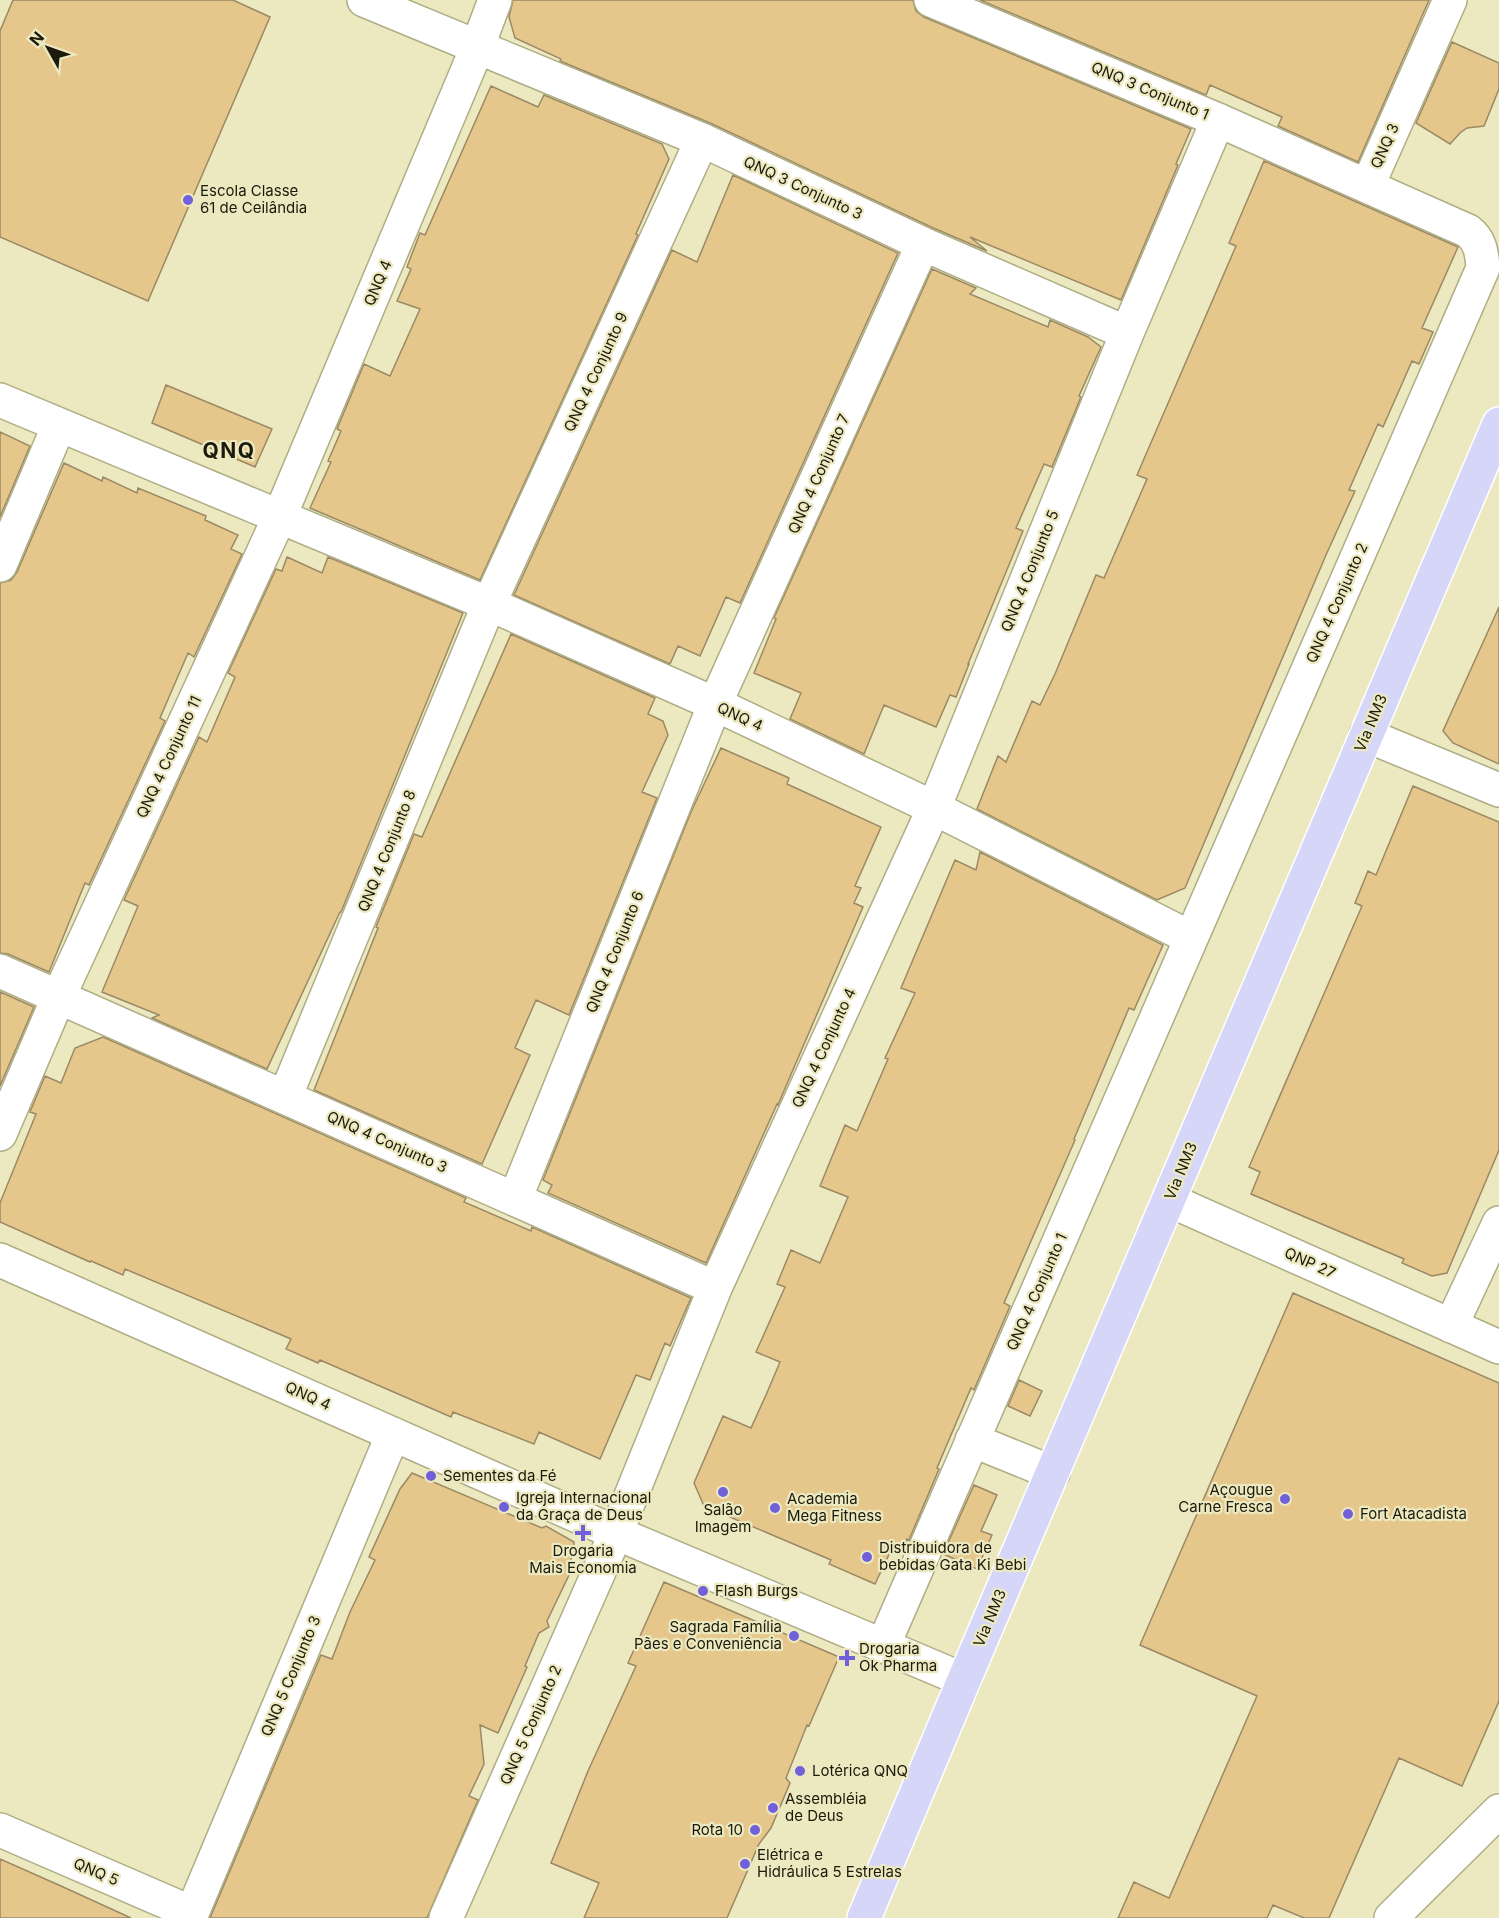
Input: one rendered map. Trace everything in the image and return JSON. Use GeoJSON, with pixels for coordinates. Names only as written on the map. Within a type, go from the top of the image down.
{"type":"FeatureCollection","features":[{"type":"Feature","properties":{"kind":"main road","name":"Via NM3"},"geometry":{"type":"LineString","coordinates":[[864,1918],[1499,424]]}},
{"type":"Feature","properties":{"kind":"street","name":"QNQ 3 Conjunto 3"},"geometry":{"type":"LineString","coordinates":[[364,0],[702,140],[922,244],[1127,333]]}},
{"type":"Feature","properties":{"kind":"street"},"geometry":{"type":"LineString","coordinates":[[477,48],[495,0]]}},
{"type":"Feature","properties":{"kind":"street","name":"QNQ 3 Conjunto 1"},"geometry":{"type":"LineString","coordinates":[[931,0],[1368,185]]}},
{"type":"Feature","properties":{"kind":"street","name":"QNQ 3"},"geometry":{"type":"LineString","coordinates":[[1449,0],[1368,185],[1468,231],[1476,237],[1483,268]]}},
{"type":"Feature","properties":{"kind":"street","name":"QNQ 4"},"geometry":{"type":"LineString","coordinates":[[279,518],[477,48]]}},
{"type":"Feature","properties":{"kind":"street"},"geometry":{"type":"LineString","coordinates":[[1127,333],[1218,120]]}},
{"type":"Feature","properties":{"kind":"street","name":"QNQ 4 Conjunto 9"},"geometry":{"type":"LineString","coordinates":[[489,604],[702,140]]}},
{"type":"Feature","properties":{"kind":"street","name":"QNQ 4 Conjunto 7"},"geometry":{"type":"LineString","coordinates":[[714,704],[922,244]]}},
{"type":"Feature","properties":{"kind":"street","name":"QNQ 4 Conjunto 2"},"geometry":{"type":"LineString","coordinates":[[1191,938],[1483,268]]}},
{"type":"Feature","properties":{"kind":"street","name":"QNQ 4 Conjunto 5"},"geometry":{"type":"LineString","coordinates":[[933,808],[1127,333]]}},
{"type":"Feature","properties":{"kind":"street","name":"QNQ 4"},"geometry":{"type":"LineString","coordinates":[[0,400],[489,604],[714,704],[933,808],[1191,938]]}},
{"type":"Feature","properties":{"kind":"street"},"geometry":{"type":"LineString","coordinates":[[0,565],[59,424]]}},
{"type":"Feature","properties":{"kind":"street","name":"QNQ 4 Conjunto 11"},"geometry":{"type":"LineString","coordinates":[[59,996],[279,518]]}},
{"type":"Feature","properties":{"kind":"street","name":"QNQ 4 Conjunto 8"},"geometry":{"type":"LineString","coordinates":[[285,1097],[489,604]]}},
{"type":"Feature","properties":{"kind":"street","name":"QNQ 4 Conjunto 6"},"geometry":{"type":"LineString","coordinates":[[515,1199],[714,704]]}},
{"type":"Feature","properties":{"kind":"street"},"geometry":{"type":"LineString","coordinates":[[1366,735],[1499,790]]}},
{"type":"Feature","properties":{"kind":"street","name":"QNQ 4 Conjunto 4"},"geometry":{"type":"LineString","coordinates":[[714,1288],[933,808]]}},
{"type":"Feature","properties":{"kind":"street","name":"QNQ 4 Conjunto 1"},"geometry":{"type":"LineString","coordinates":[[883,1646],[1191,938]]}},
{"type":"Feature","properties":{"kind":"street","name":"QNQ 4 Conjunto 3"},"geometry":{"type":"LineString","coordinates":[[0,971],[714,1288]]}},
{"type":"Feature","properties":{"kind":"street"},"geometry":{"type":"LineString","coordinates":[[0,1134],[59,996]]}},
{"type":"Feature","properties":{"kind":"street","name":"QNP 27"},"geometry":{"type":"LineString","coordinates":[[1169,1200],[1499,1347]]}},
{"type":"Feature","properties":{"kind":"street"},"geometry":{"type":"LineString","coordinates":[[1451,1326],[1499,1223]]}},
{"type":"Feature","properties":{"kind":"street","name":"QNQ 4"},"geometry":{"type":"LineString","coordinates":[[0,1260],[616,1533],[964,1680]]}},
{"type":"Feature","properties":{"kind":"street"},"geometry":{"type":"LineString","coordinates":[[616,1533],[714,1288]]}},
{"type":"Feature","properties":{"kind":"street","name":"QNQ 5 Conjunto 3"},"geometry":{"type":"LineString","coordinates":[[191,1916],[393,1434]]}},
{"type":"Feature","properties":{"kind":"street"},"geometry":{"type":"LineString","coordinates":[[972,1440],[1053,1473]]}},
{"type":"Feature","properties":{"kind":"street","name":"QNQ 5 Conjunto 2"},"geometry":{"type":"LineString","coordinates":[[446,1918],[616,1533]]}},
{"type":"Feature","properties":{"kind":"street"},"geometry":{"type":"LineString","coordinates":[[1392,1918],[1499,1811]]}},
{"type":"Feature","properties":{"kind":"street","name":"QNQ 5"},"geometry":{"type":"LineString","coordinates":[[0,1830],[191,1916]]}},
{"type":"Feature","properties":{"kind":"building"},"geometry":{"type":"Polygon","coordinates":[[[13,0],[233,0],[270,17],[148,301],[0,237],[0,31],[13,0]]]}},
{"type":"Feature","properties":{"kind":"building"},"geometry":{"type":"Polygon","coordinates":[[[513,0],[913,0],[916,11],[924,17],[1191,129],[1121,300],[970,237],[987,251],[710,123],[560,61],[561,59],[515,38],[509,17],[513,0]]]}},
{"type":"Feature","properties":{"kind":"building"},"geometry":{"type":"Polygon","coordinates":[[[980,0],[1429,0],[1358,162],[1278,126],[1282,117],[1210,85],[1206,95],[980,0]]]}},
{"type":"Feature","properties":{"kind":"building"},"geometry":{"type":"Polygon","coordinates":[[[1452,42],[1499,63],[1499,89],[1484,126],[1467,128],[1450,144],[1416,123],[1452,42]]]}},
{"type":"Feature","properties":{"kind":"building"},"geometry":{"type":"Polygon","coordinates":[[[491,86],[538,107],[544,95],[662,144],[669,159],[636,234],[638,235],[480,580],[310,508],[331,462],[328,461],[341,431],[337,429],[364,364],[390,376],[420,309],[397,301],[411,269],[407,267],[420,233],[425,235],[491,86]]]}},
{"type":"Feature","properties":{"kind":"building"},"geometry":{"type":"Polygon","coordinates":[[[1264,161],[1458,247],[1422,328],[1433,332],[1419,364],[1412,361],[1383,427],[1378,424],[1349,490],[1355,491],[1185,888],[1157,900],[977,809],[998,756],[1006,762],[1032,701],[1040,705],[1096,575],[1104,578],[1147,479],[1137,475],[1236,246],[1229,243],[1264,161]]]}},
{"type":"Feature","properties":{"kind":"building"},"geometry":{"type":"Polygon","coordinates":[[[733,175],[898,253],[740,603],[726,597],[700,656],[678,646],[670,664],[514,595],[672,250],[697,262],[733,175]]]}},
{"type":"Feature","properties":{"kind":"building"},"geometry":{"type":"Polygon","coordinates":[[[932,269],[976,288],[970,294],[1048,327],[1050,320],[1088,337],[1101,347],[1079,396],[1081,397],[1052,467],[1044,464],[1016,528],[1023,531],[956,697],[950,695],[936,727],[884,705],[864,754],[790,719],[801,693],[754,673],[776,619],[774,618],[932,269]]]}},
{"type":"Feature","properties":{"kind":"building"},"geometry":{"type":"Polygon","coordinates":[[[166,385],[272,429],[255,467],[152,423],[166,385]]]}},
{"type":"Feature","properties":{"kind":"building"},"geometry":{"type":"Polygon","coordinates":[[[0,432],[30,446],[0,517],[0,432]]]}},
{"type":"Feature","properties":{"kind":"building"},"geometry":{"type":"Polygon","coordinates":[[[64,463],[102,481],[103,477],[137,493],[138,488],[206,516],[205,520],[238,535],[231,549],[242,554],[194,657],[188,653],[160,718],[165,721],[89,885],[85,883],[49,972],[8,954],[0,953],[0,583],[11,580],[17,572],[64,463]]]}},
{"type":"Feature","properties":{"kind":"building"},"geometry":{"type":"Polygon","coordinates":[[[287,557],[322,573],[328,557],[463,613],[341,912],[267,1069],[152,1018],[159,1015],[102,992],[138,906],[124,900],[199,737],[207,742],[235,677],[228,673],[276,569],[282,571],[287,557]]]}},
{"type":"Feature","properties":{"kind":"building"},"geometry":{"type":"Polygon","coordinates":[[[1499,607],[1499,764],[1453,743],[1443,731],[1499,607]]]}},
{"type":"Feature","properties":{"kind":"building"},"geometry":{"type":"Polygon","coordinates":[[[511,634],[655,698],[648,714],[663,721],[668,735],[642,792],[657,798],[569,1015],[536,1000],[515,1048],[530,1055],[482,1164],[314,1090],[414,834],[422,837],[511,634]]]}},
{"type":"Feature","properties":{"kind":"building"},"geometry":{"type":"Polygon","coordinates":[[[721,748],[789,778],[787,784],[881,827],[855,886],[861,888],[854,903],[863,907],[778,1105],[706,1263],[548,1193],[552,1185],[543,1180],[691,812],[721,748]]]}},
{"type":"Feature","properties":{"kind":"building"},"geometry":{"type":"Polygon","coordinates":[[[1413,786],[1499,822],[1499,1150],[1447,1273],[1432,1276],[1402,1263],[1404,1259],[1251,1194],[1260,1172],[1249,1167],[1362,906],[1355,903],[1368,871],[1376,875],[1413,786]]]}},
{"type":"Feature","properties":{"kind":"building"},"geometry":{"type":"Polygon","coordinates":[[[980,852],[1163,945],[1134,1010],[1129,1008],[1004,1303],[1010,1306],[974,1390],[971,1388],[909,1540],[907,1539],[904,1548],[894,1544],[875,1584],[829,1564],[831,1560],[704,1506],[694,1483],[723,1416],[751,1428],[766,1395],[780,1362],[756,1352],[785,1287],[777,1284],[791,1250],[820,1263],[848,1197],[820,1186],[845,1125],[857,1131],[888,1059],[885,1058],[915,993],[901,988],[955,860],[976,870],[980,852]]]}},
{"type":"Feature","properties":{"kind":"building"},"geometry":{"type":"Polygon","coordinates":[[[0,992],[34,1007],[0,1086],[0,992]]]}},
{"type":"Feature","properties":{"kind":"building"},"geometry":{"type":"Polygon","coordinates":[[[103,1037],[466,1198],[464,1202],[531,1231],[532,1227],[691,1298],[670,1346],[665,1343],[650,1380],[636,1375],[600,1459],[539,1432],[534,1444],[453,1412],[451,1417],[320,1360],[318,1363],[286,1349],[291,1339],[125,1269],[123,1275],[90,1262],[0,1222],[0,1203],[36,1114],[30,1112],[45,1076],[61,1083],[75,1048],[103,1037]]]}},
{"type":"Feature","properties":{"kind":"building","name":"Fort Atacadista"},"geometry":{"type":"Polygon","coordinates":[[[1293,1293],[1499,1383],[1499,1701],[1462,1786],[1399,1758],[1329,1918],[1304,1918],[1273,1905],[1267,1918],[1118,1918],[1134,1882],[1169,1898],[1257,1696],[1140,1645],[1293,1293]]]}},
{"type":"Feature","properties":{"kind":"building"},"geometry":{"type":"Polygon","coordinates":[[[1019,1380],[1042,1391],[1030,1416],[1008,1406],[1019,1380]]]}},
{"type":"Feature","properties":{"kind":"building"},"geometry":{"type":"Polygon","coordinates":[[[412,1473],[542,1528],[546,1526],[574,1542],[574,1552],[567,1568],[570,1573],[547,1621],[549,1627],[539,1633],[498,1733],[480,1725],[484,1764],[469,1796],[478,1800],[427,1918],[210,1918],[321,1655],[332,1659],[350,1612],[375,1560],[369,1557],[400,1489],[412,1473]]]}},
{"type":"Feature","properties":{"kind":"building"},"geometry":{"type":"Polygon","coordinates":[[[974,1485],[997,1495],[981,1531],[992,1535],[977,1569],[943,1554],[974,1485]]]}},
{"type":"Feature","properties":{"kind":"building"},"geometry":{"type":"Polygon","coordinates":[[[664,1582],[839,1657],[809,1726],[807,1725],[786,1778],[790,1783],[771,1828],[759,1844],[727,1918],[584,1918],[599,1883],[551,1863],[588,1771],[636,1666],[628,1663],[664,1582]]]}},
{"type":"Feature","properties":{"kind":"building"},"geometry":{"type":"Polygon","coordinates":[[[0,1859],[61,1886],[131,1918],[0,1918],[0,1859]]]}},
{"type":"Feature","properties":{"kind":"place","name":"Escola Classe 61 de Ceilândia"},"geometry":{"type":"Point","coordinates":[188,200]}},
{"type":"Feature","properties":{"kind":"place","name":"Sementes da Fé"},"geometry":{"type":"Point","coordinates":[431,1476]}},
{"type":"Feature","properties":{"kind":"place","name":"Salão Imagem"},"geometry":{"type":"Point","coordinates":[723,1492]}},
{"type":"Feature","properties":{"kind":"place","name":"Açougue Carne Fresca"},"geometry":{"type":"Point","coordinates":[1285,1499]}},
{"type":"Feature","properties":{"kind":"place","name":"Igreja Internacional da Graça de Deus"},"geometry":{"type":"Point","coordinates":[504,1507]}},
{"type":"Feature","properties":{"kind":"place","name":"Academia Mega Fitness"},"geometry":{"type":"Point","coordinates":[775,1508]}},
{"type":"Feature","properties":{"kind":"place","name":"Fort Atacadista"},"geometry":{"type":"Point","coordinates":[1348,1514]}},
{"type":"Feature","properties":{"kind":"place","name":"Drogaria Mais Economia"},"geometry":{"type":"Point","coordinates":[583,1533]}},
{"type":"Feature","properties":{"kind":"place","name":"Distribuidora de bebidas Gata Ki Bebi"},"geometry":{"type":"Point","coordinates":[867,1557]}},
{"type":"Feature","properties":{"kind":"place","name":"Flash Burgs"},"geometry":{"type":"Point","coordinates":[703,1591]}},
{"type":"Feature","properties":{"kind":"place","name":"Sagrada Família Pães e Conveniência"},"geometry":{"type":"Point","coordinates":[794,1636]}},
{"type":"Feature","properties":{"kind":"place","name":"Drogaria Ok Pharma"},"geometry":{"type":"Point","coordinates":[847,1658]}},
{"type":"Feature","properties":{"kind":"place","name":"Lotérica QNQ"},"geometry":{"type":"Point","coordinates":[800,1771]}},
{"type":"Feature","properties":{"kind":"place","name":"Assembléia de Deus"},"geometry":{"type":"Point","coordinates":[773,1808]}},
{"type":"Feature","properties":{"kind":"place","name":"Rota 10"},"geometry":{"type":"Point","coordinates":[755,1830]}},
{"type":"Feature","properties":{"kind":"place","name":"Elétrica e Hidráulica 5 Estrelas"},"geometry":{"type":"Point","coordinates":[745,1864]}},
{"type":"Feature","properties":{"kind":"district","name":"QNQ"},"geometry":{"type":"Point","coordinates":[229,451]}}]}
